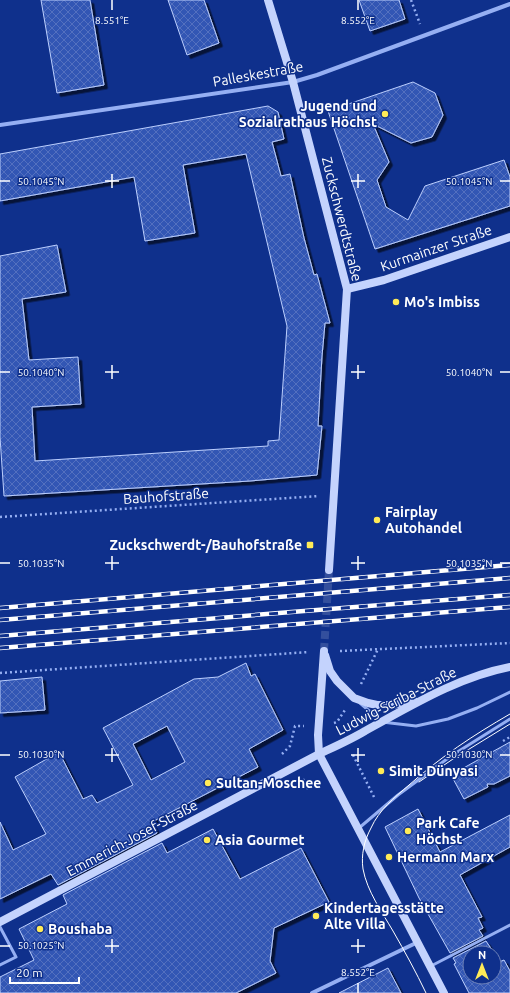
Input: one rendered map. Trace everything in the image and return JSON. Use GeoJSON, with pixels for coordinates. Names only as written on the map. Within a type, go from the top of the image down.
{"type":"FeatureCollection","features":[{"type":"Feature","properties":{"kind":"main road","name":"Zuckschwerdtstraße"},"geometry":{"type":"LineString","coordinates":[[268,0],[292,82],[347,289],[329,570]]}},
{"type":"Feature","properties":{"kind":"main road","name":"Kurmainzer Straße"},"geometry":{"type":"LineString","coordinates":[[347,289],[384,280],[510,237]]}},
{"type":"Feature","properties":{"kind":"main road"},"geometry":{"type":"LineString","coordinates":[[324,652],[330,671],[337,681],[354,698],[368,704],[392,705],[425,698]]}},
{"type":"Feature","properties":{"kind":"main road"},"geometry":{"type":"LineString","coordinates":[[324,652],[318,735],[319,754],[444,993]]}},
{"type":"Feature","properties":{"kind":"main road","name":"Ludwig-Scriba-Straße"},"geometry":{"type":"LineString","coordinates":[[319,754],[425,698],[475,676],[510,667]]}},
{"type":"Feature","properties":{"kind":"main road","name":"Emmerich-Josef-Straße"},"geometry":{"type":"LineString","coordinates":[[0,922],[319,754]]}},
{"type":"Feature","properties":{"kind":"street","name":"Palleskestraße"},"geometry":{"type":"LineString","coordinates":[[0,125],[292,82],[317,75],[510,4]]}},
{"type":"Feature","properties":{"kind":"street"},"geometry":{"type":"LineString","coordinates":[[312,993],[418,942]]}},
{"type":"Feature","properties":{"kind":"lane"},"geometry":{"type":"LineString","coordinates":[[354,698],[382,722],[416,726],[448,719],[477,708],[510,692]]}},
{"type":"Feature","properties":{"kind":"lane"},"geometry":{"type":"LineString","coordinates":[[358,829],[398,794],[451,756],[510,720]]}},
{"type":"Feature","properties":{"kind":"lane"},"geometry":{"type":"LineString","coordinates":[[431,966],[510,925]]}},
{"type":"Feature","properties":{"kind":"lane"},"geometry":{"type":"LineString","coordinates":[[0,927],[16,957],[0,965]]}},
{"type":"Feature","properties":{"kind":"path"},"geometry":{"type":"LineString","coordinates":[[411,0],[424,36]]}},
{"type":"Feature","properties":{"kind":"path","name":"Bauhofstraße"},"geometry":{"type":"LineString","coordinates":[[0,517],[333,495]]}},
{"type":"Feature","properties":{"kind":"path"},"geometry":{"type":"LineString","coordinates":[[0,673],[324,652],[510,643]]}},
{"type":"Feature","properties":{"kind":"building"},"geometry":{"type":"Polygon","coordinates":[[[41,0],[90,0],[104,85],[57,93],[41,0]]]}},
{"type":"Feature","properties":{"kind":"building"},"geometry":{"type":"Polygon","coordinates":[[[168,0],[204,0],[219,43],[187,55],[168,0]]]}},
{"type":"Feature","properties":{"kind":"building"},"geometry":{"type":"Polygon","coordinates":[[[359,0],[399,0],[405,19],[370,31],[359,0]]]}},
{"type":"Feature","properties":{"kind":"building"},"geometry":{"type":"Polygon","coordinates":[[[413,82],[435,93],[443,115],[432,137],[411,143],[373,124],[389,162],[377,180],[386,207],[408,220],[425,186],[504,160],[510,177],[510,206],[375,249],[328,111],[413,82]]]}},
{"type":"Feature","properties":{"kind":"building"},"geometry":{"type":"Polygon","coordinates":[[[268,106],[278,112],[284,139],[272,142],[281,176],[290,174],[304,238],[314,275],[317,274],[330,323],[325,323],[322,356],[318,426],[322,426],[317,475],[250,481],[4,496],[0,437],[0,256],[57,245],[66,292],[22,299],[29,360],[78,357],[81,404],[32,407],[35,461],[268,446],[268,441],[279,440],[287,326],[246,154],[183,165],[195,233],[145,241],[134,177],[0,201],[0,154],[268,106]]]}},
{"type":"Feature","properties":{"kind":"building"},"geometry":{"type":"Polygon","coordinates":[[[246,663],[251,676],[255,674],[283,730],[249,749],[258,767],[152,822],[157,833],[58,885],[51,874],[0,899],[0,822],[13,850],[46,834],[15,777],[59,752],[83,799],[92,795],[97,803],[133,785],[103,728],[194,679],[218,677],[246,663]],[[167,726],[133,744],[151,780],[185,762],[167,726]]]}},
{"type":"Feature","properties":{"kind":"building"},"geometry":{"type":"Polygon","coordinates":[[[42,677],[45,710],[0,713],[0,681],[42,677]]]}},
{"type":"Feature","properties":{"kind":"building"},"geometry":{"type":"Polygon","coordinates":[[[510,742],[510,776],[494,784],[487,784],[488,787],[464,799],[451,775],[510,742]]]}},
{"type":"Feature","properties":{"kind":"building"},"geometry":{"type":"Polygon","coordinates":[[[418,809],[440,852],[510,815],[510,847],[460,875],[482,917],[478,918],[483,928],[479,930],[483,936],[466,945],[462,945],[462,947],[450,953],[419,898],[385,827],[418,809]]]}},
{"type":"Feature","properties":{"kind":"building"},"geometry":{"type":"Polygon","coordinates":[[[213,829],[240,879],[301,848],[329,902],[274,928],[270,961],[276,973],[236,993],[0,993],[0,977],[34,960],[19,929],[67,904],[63,895],[162,843],[167,853],[213,829]]]}},
{"type":"Feature","properties":{"kind":"building"},"geometry":{"type":"Polygon","coordinates":[[[486,941],[489,945],[478,945],[486,941]]]}},
{"type":"Feature","properties":{"kind":"building"},"geometry":{"type":"Polygon","coordinates":[[[462,953],[462,979],[454,964],[456,963],[453,958],[462,953]]]}},
{"type":"Feature","properties":{"kind":"building"},"geometry":{"type":"Polygon","coordinates":[[[504,960],[510,971],[510,993],[469,993],[465,985],[502,985],[502,961],[504,960]]]}},
{"type":"Feature","properties":{"kind":"building"},"geometry":{"type":"Polygon","coordinates":[[[388,968],[401,993],[339,993],[388,968]]]}},
{"type":"Feature","properties":{"kind":"tunnel"},"geometry":{"type":"LineString","coordinates":[[324,651],[329,570]]}},
{"type":"Feature","properties":{"kind":"tram line"},"geometry":{"type":"LineString","coordinates":[[426,993],[406,954],[375,901],[368,885],[362,864],[365,843],[378,816],[398,795],[445,756],[470,738],[510,714]]}},
{"type":"Feature","properties":{"kind":"tram line"},"geometry":{"type":"LineString","coordinates":[[419,782],[510,724]]}},
{"type":"Feature","properties":{"kind":"railway"},"geometry":{"type":"LineString","coordinates":[[0,608],[510,565]]}},
{"type":"Feature","properties":{"kind":"railway"},"geometry":{"type":"LineString","coordinates":[[0,620],[510,578]]}},
{"type":"Feature","properties":{"kind":"railway"},"geometry":{"type":"LineString","coordinates":[[0,636],[510,595]]}},
{"type":"Feature","properties":{"kind":"railway"},"geometry":{"type":"LineString","coordinates":[[0,648],[510,607]]}},
{"type":"Feature","properties":{"kind":"place","name":"Jugend und Sozialrathaus Höchst"},"geometry":{"type":"Point","coordinates":[385,114]}},
{"type":"Feature","properties":{"kind":"place","name":"Mo's Imbiss"},"geometry":{"type":"Point","coordinates":[396,302]}},
{"type":"Feature","properties":{"kind":"place","name":"Fairplay Autohandel"},"geometry":{"type":"Point","coordinates":[377,520]}},
{"type":"Feature","properties":{"kind":"place","name":"Zuckschwerdt-/Bauhofstraße"},"geometry":{"type":"Point","coordinates":[310,545]}},
{"type":"Feature","properties":{"kind":"place","name":"Simit Dünyasi"},"geometry":{"type":"Point","coordinates":[381,771]}},
{"type":"Feature","properties":{"kind":"place","name":"Sultan-Moschee"},"geometry":{"type":"Point","coordinates":[208,783]}},
{"type":"Feature","properties":{"kind":"place","name":"Park Cafe Höchst"},"geometry":{"type":"Point","coordinates":[408,831]}},
{"type":"Feature","properties":{"kind":"place","name":"Asia Gourmet"},"geometry":{"type":"Point","coordinates":[207,840]}},
{"type":"Feature","properties":{"kind":"place","name":"Hermann Marx"},"geometry":{"type":"Point","coordinates":[389,857]}},
{"type":"Feature","properties":{"kind":"place","name":"Kindertagesstätte Alte Villa"},"geometry":{"type":"Point","coordinates":[316,916]}},
{"type":"Feature","properties":{"kind":"place","name":"Boushaba"},"geometry":{"type":"Point","coordinates":[40,929]}}]}
